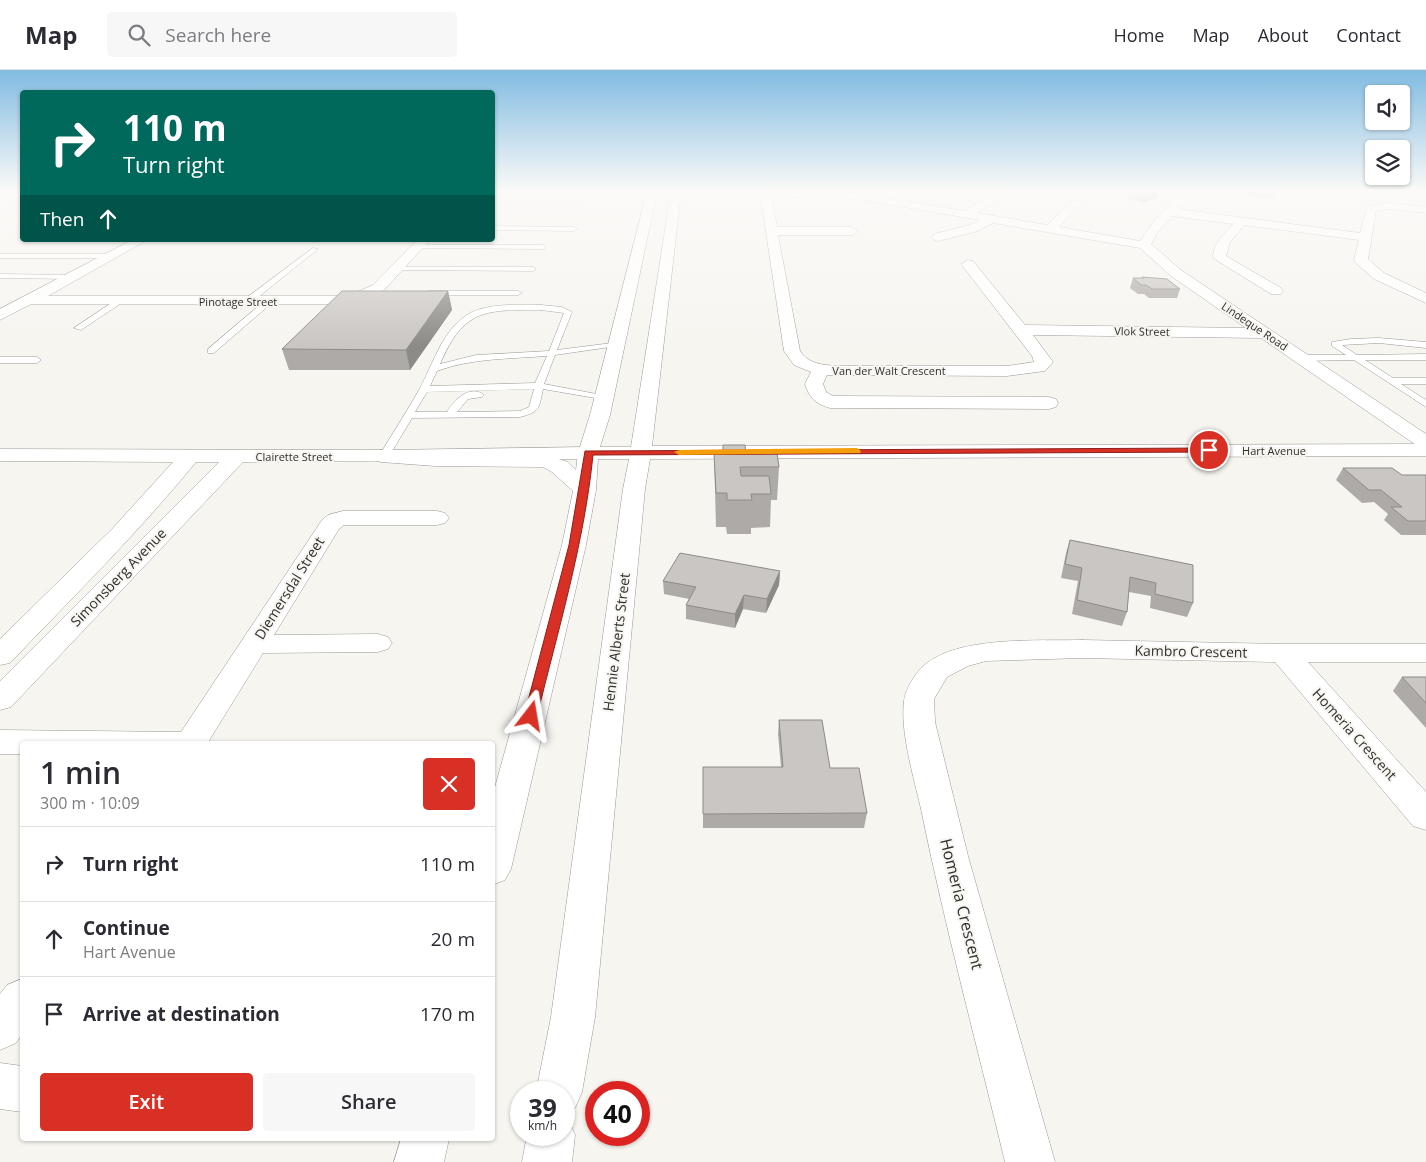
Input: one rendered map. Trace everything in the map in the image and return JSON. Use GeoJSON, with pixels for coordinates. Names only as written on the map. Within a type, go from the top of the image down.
{"type":"FeatureCollection","features":[{"type":"Feature","properties":{"kind":"street"},"geometry":{"type":"LineString","coordinates":[[0,315],[134,243]]}},
{"type":"Feature","properties":{"kind":"street"},"geometry":{"type":"LineString","coordinates":[[495,857],[574,545],[585,490],[588,453],[604,398],[640,243]]}},
{"type":"Feature","properties":{"kind":"street","name":"Hennie Alberts Street"},"geometry":{"type":"LineString","coordinates":[[561,1081],[572,1017],[634,489],[641,453],[669,243]]}},
{"type":"Feature","properties":{"kind":"street","name":"Van der Walt Crescent"},"geometry":{"type":"LineString","coordinates":[[774,243],[792,351],[796,359],[807,366],[821,370],[1007,371],[1039,367],[1044,362],[1040,354],[968,264]]}},
{"type":"Feature","properties":{"kind":"street","name":"Van der Walt Crescent"},"geometry":{"type":"LineString","coordinates":[[1134,243],[1144,245]]}},
{"type":"Feature","properties":{"kind":"street"},"geometry":{"type":"LineString","coordinates":[[1223,243],[1219,251],[1220,258],[1276,291]]}},
{"type":"Feature","properties":{"kind":"street"},"geometry":{"type":"LineString","coordinates":[[1364,243],[1361,260],[1379,276],[1426,299]]}},
{"type":"Feature","properties":{"kind":"street","name":"Pinotage Street"},"geometry":{"type":"LineString","coordinates":[[30,300],[348,300],[377,293],[421,244]]}},
{"type":"Feature","properties":{"kind":"street","name":"Lindeque Road"},"geometry":{"type":"LineString","coordinates":[[1144,245],[1176,273],[1426,443]]}},
{"type":"Feature","properties":{"kind":"street","name":"Vlok Street"},"geometry":{"type":"LineString","coordinates":[[1021,330],[1264,332]]}},
{"type":"Feature","properties":{"kind":"street"},"geometry":{"type":"LineString","coordinates":[[821,370],[814,384],[817,395],[830,402],[1050,403]]}},
{"type":"Feature","properties":{"kind":"street","name":"Hart Avenue"},"geometry":{"type":"LineString","coordinates":[[588,453],[1426,450]]}},
{"type":"Feature","properties":{"kind":"street","name":"Clairette Street"},"geometry":{"type":"LineString","coordinates":[[0,456],[383,456],[588,453]]}},
{"type":"Feature","properties":{"kind":"street","name":"Simonsberg Avenue"},"geometry":{"type":"LineString","coordinates":[[0,656],[120,534],[173,477],[190,455]]}},
{"type":"Feature","properties":{"kind":"street","name":"Simonsberg Avenue"},"geometry":{"type":"LineString","coordinates":[[0,699],[237,456]]}},
{"type":"Feature","properties":{"kind":"street"},"geometry":{"type":"LineString","coordinates":[[383,456],[430,460],[546,462],[560,467],[585,490]]}},
{"type":"Feature","properties":{"kind":"street","name":"Diemersdal Street"},"geometry":{"type":"LineString","coordinates":[[192,741],[330,525],[336,520],[343,518],[436,518]]}},
{"type":"Feature","properties":{"kind":"street"},"geometry":{"type":"LineString","coordinates":[[254,644],[378,643]]}},
{"type":"Feature","properties":{"kind":"street","name":"Kambro Crescent"},"geometry":{"type":"LineString","coordinates":[[958,659],[986,652],[1082,650],[1426,653]]}},
{"type":"Feature","properties":{"kind":"street","name":"Homeria Crescent"},"geometry":{"type":"LineString","coordinates":[[1283,653],[1426,816]]}},
{"type":"Feature","properties":{"kind":"street","name":"Homeria Crescent"},"geometry":{"type":"LineString","coordinates":[[958,659],[937,670],[926,684],[919,699],[919,722],[948,856],[1030,1162]]}},
{"type":"Feature","properties":{"kind":"street"},"geometry":{"type":"LineString","coordinates":[[0,742],[20,742]]}},
{"type":"Feature","properties":{"kind":"street"},"geometry":{"type":"LineString","coordinates":[[0,1028],[20,1003]]}},
{"type":"Feature","properties":{"kind":"street"},"geometry":{"type":"LineString","coordinates":[[0,1086],[20,1089]]}},
{"type":"Feature","properties":{"kind":"street"},"geometry":{"type":"LineString","coordinates":[[419,1162],[424,1141]]}},
{"type":"Feature","properties":{"kind":"street"},"geometry":{"type":"LineString","coordinates":[[547,1162],[550,1146]]}},
{"type":"Feature","properties":{"kind":"lane"},"geometry":{"type":"LineString","coordinates":[[421,244],[543,247]]}},
{"type":"Feature","properties":{"kind":"lane"},"geometry":{"type":"LineString","coordinates":[[248,301],[315,248]]}},
{"type":"Feature","properties":{"kind":"lane"},"geometry":{"type":"LineString","coordinates":[[0,256],[110,256]]}},
{"type":"Feature","properties":{"kind":"lane"},"geometry":{"type":"LineString","coordinates":[[397,269],[533,269]]}},
{"type":"Feature","properties":{"kind":"lane"},"geometry":{"type":"LineString","coordinates":[[0,276],[73,277]]}},
{"type":"Feature","properties":{"kind":"lane"},"geometry":{"type":"LineString","coordinates":[[421,293],[518,293]]}},
{"type":"Feature","properties":{"kind":"lane"},"geometry":{"type":"LineString","coordinates":[[78,328],[122,300]]}},
{"type":"Feature","properties":{"kind":"lane"},"geometry":{"type":"LineString","coordinates":[[211,351],[270,301]]}},
{"type":"Feature","properties":{"kind":"lane"},"geometry":{"type":"LineString","coordinates":[[383,456],[408,415],[424,389],[444,344],[460,324],[473,314],[485,310],[548,308],[568,312],[538,390],[534,408],[529,412],[520,414],[408,415]]}},
{"type":"Feature","properties":{"kind":"lane"},"geometry":{"type":"LineString","coordinates":[[1424,402],[1335,344],[1339,342],[1400,342],[1426,345]]}},
{"type":"Feature","properties":{"kind":"lane"},"geometry":{"type":"LineString","coordinates":[[433,370],[446,363],[483,356],[552,353],[616,344]]}},
{"type":"Feature","properties":{"kind":"lane"},"geometry":{"type":"LineString","coordinates":[[1300,358],[1426,357]]}},
{"type":"Feature","properties":{"kind":"lane"},"geometry":{"type":"LineString","coordinates":[[0,360],[36,360]]}},
{"type":"Feature","properties":{"kind":"lane"},"geometry":{"type":"LineString","coordinates":[[1391,381],[1426,381]]}},
{"type":"Feature","properties":{"kind":"lane"},"geometry":{"type":"LineString","coordinates":[[424,389],[538,390],[604,398]]}},
{"type":"Feature","properties":{"kind":"lane"},"geometry":{"type":"LineString","coordinates":[[450,415],[458,400],[463,396],[538,390]]}},
{"type":"Feature","properties":{"kind":"building"},"geometry":{"type":"Polygon","coordinates":[[[1142,277],[1167,279],[1180,289],[1152,289],[1146,285],[1141,285],[1133,278],[1144,278],[1142,277]]]}},
{"type":"Feature","properties":{"kind":"building"},"geometry":{"type":"Polygon","coordinates":[[[342,291],[448,291],[406,350],[282,349],[342,291]]]}},
{"type":"Feature","properties":{"kind":"building"},"geometry":{"type":"Polygon","coordinates":[[[723,445],[745,445],[746,454],[777,453],[779,467],[740,467],[741,476],[769,476],[771,494],[751,494],[752,500],[727,500],[727,493],[716,493],[714,453],[723,453],[723,445]]]}},
{"type":"Feature","properties":{"kind":"building"},"geometry":{"type":"Polygon","coordinates":[[[1343,468],[1392,468],[1402,475],[1426,475],[1426,521],[1408,521],[1391,507],[1402,507],[1381,490],[1369,490],[1343,468]]]}},
{"type":"Feature","properties":{"kind":"building"},"geometry":{"type":"Polygon","coordinates":[[[1070,540],[1193,565],[1193,603],[1155,594],[1156,583],[1130,577],[1127,612],[1077,600],[1082,568],[1065,564],[1070,540]]]}},
{"type":"Feature","properties":{"kind":"building"},"geometry":{"type":"Polygon","coordinates":[[[680,553],[780,571],[767,599],[744,595],[735,614],[686,605],[696,587],[663,581],[680,553]]]}},
{"type":"Feature","properties":{"kind":"building"},"geometry":{"type":"Polygon","coordinates":[[[1402,677],[1426,677],[1426,703],[1402,677]]]}},
{"type":"Feature","properties":{"kind":"building"},"geometry":{"type":"Polygon","coordinates":[[[779,720],[822,720],[830,768],[859,768],[867,813],[703,814],[703,767],[783,767],[779,720]]]}},
{"type":"Feature","properties":{"kind":"slow traffic"},"geometry":{"type":"LineString","coordinates":[[679,452],[857,451]]}},
{"type":"Feature","properties":{"kind":"route"},"geometry":{"type":"LineString","coordinates":[[531,716],[574,545],[585,490],[588,453],[1209,450]]}}]}
